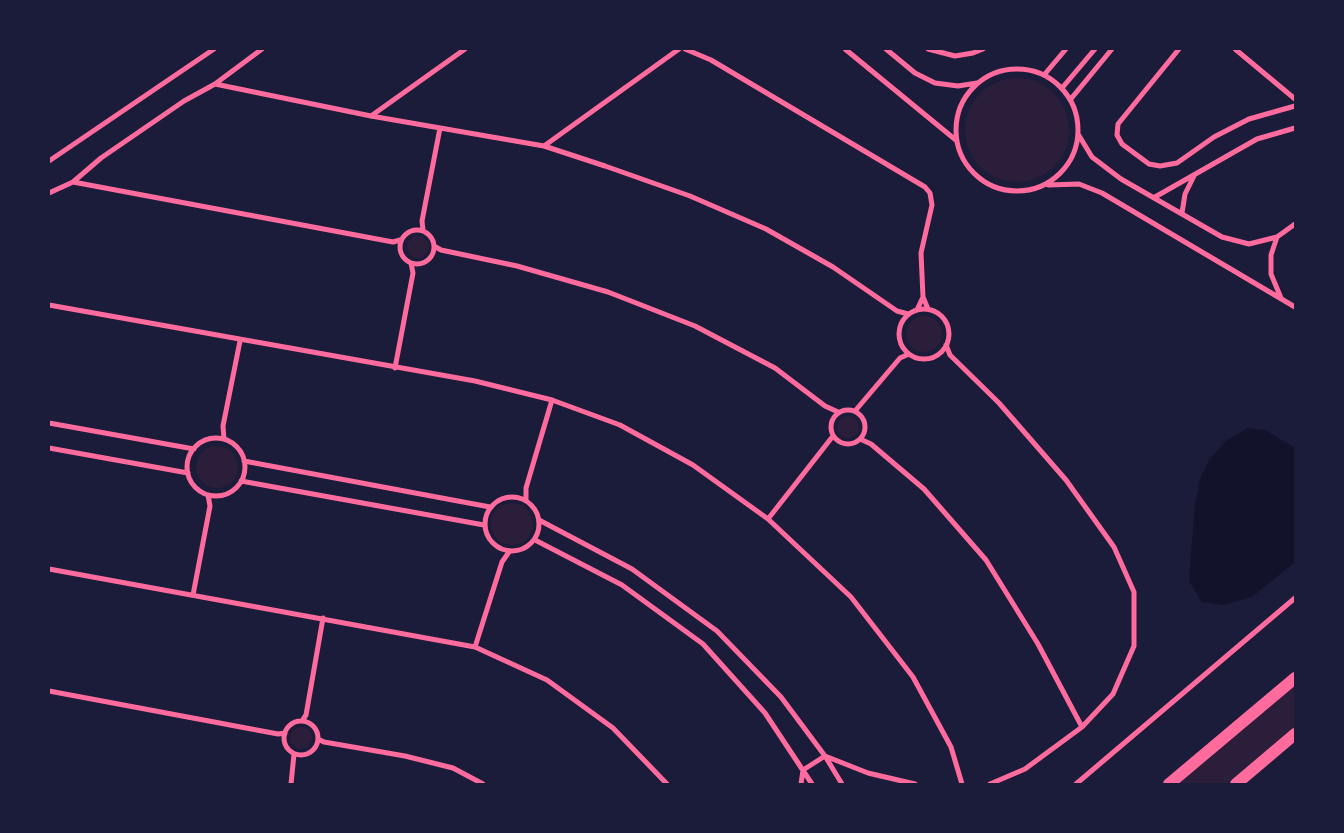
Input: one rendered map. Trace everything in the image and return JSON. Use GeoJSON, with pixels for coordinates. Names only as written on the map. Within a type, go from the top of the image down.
{"type":"FeatureCollection","features":[{"type":"Feature","properties":{"kind":"highway"},"geometry":{"type":"LineString","coordinates":[[1169,784],[1295,678]]}},
{"type":"Feature","properties":{"kind":"highway"},"geometry":{"type":"LineString","coordinates":[[1236,784],[1295,734]]}},
{"type":"Feature","properties":{"kind":"street"},"geometry":{"type":"LineString","coordinates":[[49,161],[214,49]]}},
{"type":"Feature","properties":{"kind":"street"},"geometry":{"type":"LineString","coordinates":[[49,193],[73,182],[142,129],[184,101],[215,84],[262,49]]}},
{"type":"Feature","properties":{"kind":"street"},"geometry":{"type":"LineString","coordinates":[[371,116],[464,49]]}},
{"type":"Feature","properties":{"kind":"street"},"geometry":{"type":"LineString","coordinates":[[544,146],[679,49]]}},
{"type":"Feature","properties":{"kind":"street"},"geometry":{"type":"LineString","coordinates":[[685,49],[711,60],[925,186],[930,193],[932,205],[921,253],[923,297],[928,309]]}},
{"type":"Feature","properties":{"kind":"street"},"geometry":{"type":"LineString","coordinates":[[845,49],[956,141]]}},
{"type":"Feature","properties":{"kind":"street"},"geometry":{"type":"LineString","coordinates":[[886,49],[915,73],[935,83],[958,86],[980,82],[995,74],[1011,70],[1028,70],[1044,75],[1062,88],[1070,100],[1076,115],[1078,132],[1075,149],[1068,164],[1060,173],[1042,186]]}},
{"type":"Feature","properties":{"kind":"street"},"geometry":{"type":"LineString","coordinates":[[928,49],[945,55],[964,56],[983,49]]}},
{"type":"Feature","properties":{"kind":"street"},"geometry":{"type":"LineString","coordinates":[[1044,75],[1066,49]]}},
{"type":"Feature","properties":{"kind":"street"},"geometry":{"type":"LineString","coordinates":[[1062,88],[1095,49]]}},
{"type":"Feature","properties":{"kind":"street"},"geometry":{"type":"LineString","coordinates":[[1070,100],[1112,49]]}},
{"type":"Feature","properties":{"kind":"street"},"geometry":{"type":"LineString","coordinates":[[1179,49],[1121,118],[1117,128],[1118,138],[1124,146],[1149,164],[1166,166],[1177,163],[1214,137],[1249,119],[1295,106]]}},
{"type":"Feature","properties":{"kind":"street"},"geometry":{"type":"LineString","coordinates":[[1235,49],[1295,99]]}},
{"type":"Feature","properties":{"kind":"street"},"geometry":{"type":"LineString","coordinates":[[980,82],[965,98],[960,108],[956,124],[956,141],[964,162],[971,171],[988,184],[1010,191],[1067,183],[1091,188],[1295,307]]}},
{"type":"Feature","properties":{"kind":"street"},"geometry":{"type":"LineString","coordinates":[[215,84],[371,116],[544,146],[690,196],[766,229],[833,267],[897,311],[908,314]]}},
{"type":"Feature","properties":{"kind":"street"},"geometry":{"type":"LineString","coordinates":[[423,230],[422,221],[440,128]]}},
{"type":"Feature","properties":{"kind":"street"},"geometry":{"type":"LineString","coordinates":[[1155,197],[1257,139],[1295,128]]}},
{"type":"Feature","properties":{"kind":"street"},"geometry":{"type":"LineString","coordinates":[[1078,132],[1092,157],[1121,179],[1222,237],[1240,243],[1259,243],[1277,237],[1295,224]]}},
{"type":"Feature","properties":{"kind":"street"},"geometry":{"type":"LineString","coordinates":[[1182,213],[1185,194],[1194,176]]}},
{"type":"Feature","properties":{"kind":"street"},"geometry":{"type":"LineString","coordinates":[[73,182],[393,242],[400,240]]}},
{"type":"Feature","properties":{"kind":"street"},"geometry":{"type":"LineString","coordinates":[[416,229],[422,221]]}},
{"type":"Feature","properties":{"kind":"street"},"geometry":{"type":"LineString","coordinates":[[416,229],[423,230],[431,236],[434,246],[433,253],[428,260],[419,264],[411,263],[402,257],[399,247],[400,240],[406,232],[416,229]]}},
{"type":"Feature","properties":{"kind":"street"},"geometry":{"type":"LineString","coordinates":[[1277,237],[1270,255],[1271,274],[1283,299]]}},
{"type":"Feature","properties":{"kind":"street"},"geometry":{"type":"LineString","coordinates":[[393,242],[399,247]]}},
{"type":"Feature","properties":{"kind":"street"},"geometry":{"type":"LineString","coordinates":[[434,246],[441,250],[517,266],[608,292],[695,326],[775,368],[836,415]]}},
{"type":"Feature","properties":{"kind":"street"},"geometry":{"type":"LineString","coordinates":[[433,253],[441,250]]}},
{"type":"Feature","properties":{"kind":"street"},"geometry":{"type":"LineString","coordinates":[[396,368],[413,273],[411,263]]}},
{"type":"Feature","properties":{"kind":"street"},"geometry":{"type":"LineString","coordinates":[[413,273],[419,264]]}},
{"type":"Feature","properties":{"kind":"street"},"geometry":{"type":"LineString","coordinates":[[917,310],[923,297]]}},
{"type":"Feature","properties":{"kind":"street"},"geometry":{"type":"LineString","coordinates":[[49,305],[240,341],[475,381],[552,400],[620,425],[693,465],[768,519],[851,597],[914,677],[952,747],[962,784]]}},
{"type":"Feature","properties":{"kind":"street"},"geometry":{"type":"LineString","coordinates":[[928,309],[944,319],[949,332],[946,345],[941,352],[928,358],[915,357],[907,352],[899,339],[902,322],[908,314],[917,310],[928,309]]}},
{"type":"Feature","properties":{"kind":"street"},"geometry":{"type":"LineString","coordinates":[[897,311],[902,322]]}},
{"type":"Feature","properties":{"kind":"street"},"geometry":{"type":"LineString","coordinates":[[224,439],[223,426],[240,341]]}},
{"type":"Feature","properties":{"kind":"street"},"geometry":{"type":"LineString","coordinates":[[946,345],[950,356]]}},
{"type":"Feature","properties":{"kind":"street"},"geometry":{"type":"LineString","coordinates":[[855,411],[907,352]]}},
{"type":"Feature","properties":{"kind":"street"},"geometry":{"type":"LineString","coordinates":[[941,352],[950,356],[999,403],[1066,480],[1114,547],[1134,592],[1134,646],[1113,694],[1082,727],[1025,769],[990,784]]}},
{"type":"Feature","properties":{"kind":"street"},"geometry":{"type":"LineString","coordinates":[[526,500],[526,488],[552,400]]}},
{"type":"Feature","properties":{"kind":"street"},"geometry":{"type":"LineString","coordinates":[[861,415],[864,403]]}},
{"type":"Feature","properties":{"kind":"street"},"geometry":{"type":"LineString","coordinates":[[844,410],[855,411],[861,415],[865,424],[862,436],[849,444],[838,441],[830,430],[836,415],[844,410]]}},
{"type":"Feature","properties":{"kind":"street"},"geometry":{"type":"LineString","coordinates":[[49,423],[194,449]]}},
{"type":"Feature","properties":{"kind":"street"},"geometry":{"type":"LineString","coordinates":[[216,438],[223,426]]}},
{"type":"Feature","properties":{"kind":"street"},"geometry":{"type":"LineString","coordinates":[[768,519],[833,436]]}},
{"type":"Feature","properties":{"kind":"street"},"geometry":{"type":"LineString","coordinates":[[862,436],[924,489],[986,560],[1038,644],[1082,727]]}},
{"type":"Feature","properties":{"kind":"street"},"geometry":{"type":"LineString","coordinates":[[216,438],[224,439],[237,447],[244,460],[245,471],[241,481],[232,492],[218,496],[208,495],[195,487],[188,473],[187,464],[194,449],[207,440],[216,438]]}},
{"type":"Feature","properties":{"kind":"street"},"geometry":{"type":"LineString","coordinates":[[826,447],[838,441]]}},
{"type":"Feature","properties":{"kind":"street"},"geometry":{"type":"LineString","coordinates":[[49,448],[188,473]]}},
{"type":"Feature","properties":{"kind":"street"},"geometry":{"type":"LineString","coordinates":[[244,460],[490,508]]}},
{"type":"Feature","properties":{"kind":"street"},"geometry":{"type":"LineString","coordinates":[[241,481],[484,525]]}},
{"type":"Feature","properties":{"kind":"street"},"geometry":{"type":"LineString","coordinates":[[518,497],[526,488]]}},
{"type":"Feature","properties":{"kind":"street"},"geometry":{"type":"LineString","coordinates":[[193,595],[210,506],[208,495]]}},
{"type":"Feature","properties":{"kind":"street"},"geometry":{"type":"LineString","coordinates":[[210,506],[218,496]]}},
{"type":"Feature","properties":{"kind":"street"},"geometry":{"type":"LineString","coordinates":[[518,497],[526,500],[537,512],[539,530],[535,540],[524,549],[509,552],[501,550],[489,540],[484,525],[490,508],[503,498],[518,497]]}},
{"type":"Feature","properties":{"kind":"street"},"geometry":{"type":"LineString","coordinates":[[539,520],[632,569],[717,631],[781,697],[825,756],[842,784]]}},
{"type":"Feature","properties":{"kind":"street"},"geometry":{"type":"LineString","coordinates":[[535,540],[622,585],[702,644],[766,713],[812,784]]}},
{"type":"Feature","properties":{"kind":"street"},"geometry":{"type":"LineString","coordinates":[[501,550],[502,562]]}},
{"type":"Feature","properties":{"kind":"street"},"geometry":{"type":"LineString","coordinates":[[475,647],[502,562],[509,552]]}},
{"type":"Feature","properties":{"kind":"street"},"geometry":{"type":"LineString","coordinates":[[49,569],[475,647],[548,680],[613,728],[667,784]]}},
{"type":"Feature","properties":{"kind":"street"},"geometry":{"type":"LineString","coordinates":[[1076,784],[1295,598]]}},
{"type":"Feature","properties":{"kind":"street"},"geometry":{"type":"LineString","coordinates":[[305,722],[323,618]]}},
{"type":"Feature","properties":{"kind":"street"},"geometry":{"type":"LineString","coordinates":[[49,691],[285,735]]}},
{"type":"Feature","properties":{"kind":"street"},"geometry":{"type":"LineString","coordinates":[[305,722],[315,728],[318,741],[310,753],[297,755],[287,747],[285,735],[292,724],[305,722]]}},
{"type":"Feature","properties":{"kind":"street"},"geometry":{"type":"LineString","coordinates":[[318,741],[405,756],[453,768],[483,784]]}},
{"type":"Feature","properties":{"kind":"street"},"geometry":{"type":"LineString","coordinates":[[290,784],[297,755]]}},
{"type":"Feature","properties":{"kind":"street"},"geometry":{"type":"LineString","coordinates":[[801,784],[803,770],[825,756]]}},
{"type":"Feature","properties":{"kind":"street"},"geometry":{"type":"LineString","coordinates":[[825,756],[868,773],[915,784]]}},
{"type":"Feature","properties":{"kind":"shaded area"},"geometry":{"type":"Polygon","coordinates":[[[1017,78],[1037,82],[1046,87],[1060,101],[1065,110],[1069,130],[1065,150],[1060,159],[1046,173],[1037,178],[1017,182],[997,178],[988,173],[974,159],[969,150],[965,130],[969,110],[974,101],[988,87],[997,82],[1017,78]]]}},
{"type":"Feature","properties":{"kind":"shaded area"},"geometry":{"type":"Polygon","coordinates":[[[418,236],[426,239],[429,247],[426,255],[418,258],[410,255],[407,247],[410,239],[418,236]]]}},
{"type":"Feature","properties":{"kind":"shaded area"},"geometry":{"type":"Polygon","coordinates":[[[924,316],[931,317],[937,321],[941,327],[941,341],[937,347],[931,351],[924,352],[917,351],[911,347],[907,341],[906,334],[907,327],[911,321],[917,317],[924,316]]]}},
{"type":"Feature","properties":{"kind":"shaded area"},"geometry":{"type":"Polygon","coordinates":[[[848,416],[858,423],[859,427],[852,437],[848,438],[838,431],[837,427],[844,417],[848,416]]]}},
{"type":"Feature","properties":{"kind":"shaded area"},"geometry":{"type":"Polygon","coordinates":[[[1248,428],[1265,430],[1295,448],[1295,562],[1252,597],[1223,605],[1202,602],[1189,581],[1195,503],[1200,479],[1209,460],[1226,441],[1248,428]]]}},
{"type":"Feature","properties":{"kind":"shaded area"},"geometry":{"type":"Polygon","coordinates":[[[213,446],[221,446],[232,452],[238,467],[232,482],[221,488],[213,488],[202,482],[196,471],[196,463],[202,452],[213,446]]]}},
{"type":"Feature","properties":{"kind":"shaded area"},"geometry":{"type":"Polygon","coordinates":[[[516,503],[524,506],[530,512],[533,524],[530,536],[524,542],[508,545],[500,542],[494,536],[491,520],[494,512],[500,506],[516,503]]]}},
{"type":"Feature","properties":{"kind":"shaded area"},"geometry":{"type":"Polygon","coordinates":[[[1295,683],[1295,727],[1227,784],[1177,784],[1295,683]]]}},
{"type":"Feature","properties":{"kind":"shaded area"},"geometry":{"type":"Polygon","coordinates":[[[301,727],[309,730],[312,738],[309,746],[301,749],[293,746],[290,738],[293,730],[301,727]]]}}]}
